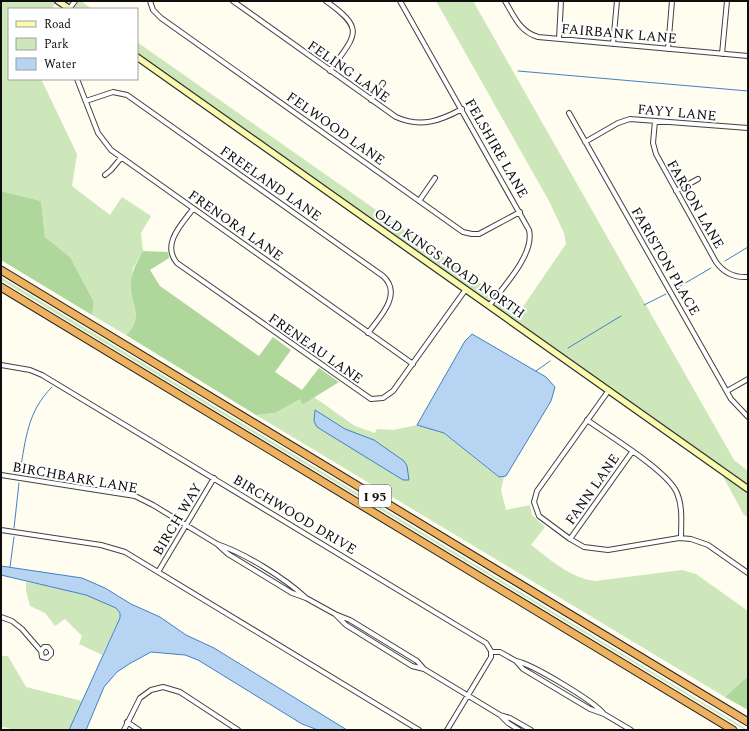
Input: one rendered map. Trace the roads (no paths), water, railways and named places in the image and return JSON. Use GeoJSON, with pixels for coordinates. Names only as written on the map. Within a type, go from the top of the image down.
{"type":"FeatureCollection","features":[{"type":"Feature","properties":{"kind":"highway","name":"I 95"},"geometry":{"type":"LineString","coordinates":[[1,270],[748,722]]}},
{"type":"Feature","properties":{"kind":"highway","name":"I 95"},"geometry":{"type":"LineString","coordinates":[[1,287],[733,730]]}},
{"type":"Feature","properties":{"kind":"street"},"geometry":{"type":"LineString","coordinates":[[58,1],[68,8]]}},
{"type":"Feature","properties":{"kind":"street","name":"FELWOOD LANE"},"geometry":{"type":"LineString","coordinates":[[150,1],[153,10],[161,18],[460,230],[472,234],[482,233],[520,212]]}},
{"type":"Feature","properties":{"kind":"street","name":"FELING LANE"},"geometry":{"type":"LineString","coordinates":[[233,1],[396,117],[417,123],[436,122],[462,109]]}},
{"type":"Feature","properties":{"kind":"street"},"geometry":{"type":"LineString","coordinates":[[326,1],[346,16],[353,30],[350,43],[330,71]]}},
{"type":"Feature","properties":{"kind":"street","name":"FELSHIRE LANE"},"geometry":{"type":"LineString","coordinates":[[400,1],[529,230],[531,237],[529,248],[489,306]]}},
{"type":"Feature","properties":{"kind":"street","name":"FAIRBANK LANE"},"geometry":{"type":"LineString","coordinates":[[505,1],[519,24],[527,32],[538,37],[748,56]]}},
{"type":"Feature","properties":{"kind":"street"},"geometry":{"type":"LineString","coordinates":[[559,39],[561,1]]}},
{"type":"Feature","properties":{"kind":"street"},"geometry":{"type":"LineString","coordinates":[[613,44],[617,1]]}},
{"type":"Feature","properties":{"kind":"street"},"geometry":{"type":"LineString","coordinates":[[668,49],[672,1]]}},
{"type":"Feature","properties":{"kind":"street"},"geometry":{"type":"LineString","coordinates":[[722,54],[727,1]]}},
{"type":"Feature","properties":{"kind":"street","name":"OLD KINGS ROAD NORTH"},"geometry":{"type":"LineString","coordinates":[[138,58],[748,489]]}},
{"type":"Feature","properties":{"kind":"street","name":"FRENORA LANE"},"geometry":{"type":"LineString","coordinates":[[77,80],[104,142],[121,158],[413,364]]}},
{"type":"Feature","properties":{"kind":"street"},"geometry":{"type":"LineString","coordinates":[[371,100],[383,84]]}},
{"type":"Feature","properties":{"kind":"street","name":"FREELAND LANE"},"geometry":{"type":"LineString","coordinates":[[86,101],[109,92],[117,92],[127,95],[384,277],[390,287],[390,299],[368,332]]}},
{"type":"Feature","properties":{"kind":"street","name":"FARISTON PLACE"},"geometry":{"type":"LineString","coordinates":[[569,113],[727,391],[735,404],[748,417]]}},
{"type":"Feature","properties":{"kind":"street","name":"FAYY LANE"},"geometry":{"type":"LineString","coordinates":[[585,142],[622,121],[633,119],[748,128]]}},
{"type":"Feature","properties":{"kind":"street","name":"FARSON LANE"},"geometry":{"type":"LineString","coordinates":[[655,121],[653,143],[655,152],[720,267],[731,275],[748,277]]}},
{"type":"Feature","properties":{"kind":"street"},"geometry":{"type":"LineString","coordinates":[[105,175],[121,158]]}},
{"type":"Feature","properties":{"kind":"street"},"geometry":{"type":"LineString","coordinates":[[419,201],[435,178]]}},
{"type":"Feature","properties":{"kind":"street"},"geometry":{"type":"LineString","coordinates":[[676,191],[698,179]]}},
{"type":"Feature","properties":{"kind":"street","name":"FRENEAU LANE"},"geometry":{"type":"LineString","coordinates":[[193,209],[172,240],[171,253],[177,263],[363,396],[376,400],[389,396],[466,289]]}},
{"type":"Feature","properties":{"kind":"street","name":"BIRCHWOOD DRIVE"},"geometry":{"type":"LineString","coordinates":[[1,365],[39,373],[484,642],[492,652]]}},
{"type":"Feature","properties":{"kind":"street"},"geometry":{"type":"LineString","coordinates":[[727,391],[748,379]]}},
{"type":"Feature","properties":{"kind":"street"},"geometry":{"type":"LineString","coordinates":[[609,390],[541,485],[534,499],[539,516],[570,539],[584,547],[605,550],[681,538],[704,543],[748,573]]}},
{"type":"Feature","properties":{"kind":"street"},"geometry":{"type":"LineString","coordinates":[[587,420],[661,473],[675,489],[681,507],[681,538]]}},
{"type":"Feature","properties":{"kind":"street","name":"FANN LANE"},"geometry":{"type":"LineString","coordinates":[[570,539],[632,452]]}},
{"type":"Feature","properties":{"kind":"street","name":"BIRCHBARK LANE"},"geometry":{"type":"LineString","coordinates":[[1,475],[130,495],[144,500],[217,544],[238,553],[295,588],[306,598],[335,614]]}},
{"type":"Feature","properties":{"kind":"street","name":"BIRCH WAY"},"geometry":{"type":"LineString","coordinates":[[158,572],[214,478]]}},
{"type":"Feature","properties":{"kind":"street"},"geometry":{"type":"LineString","coordinates":[[1,530],[115,548],[158,572],[419,730]]}},
{"type":"Feature","properties":{"kind":"street"},"geometry":{"type":"LineString","coordinates":[[335,614],[346,626],[412,666],[424,669]]}},
{"type":"Feature","properties":{"kind":"street"},"geometry":{"type":"LineString","coordinates":[[335,614],[350,620],[404,653],[417,661],[424,669],[500,715],[510,718],[531,730]]}},
{"type":"Feature","properties":{"kind":"street"},"geometry":{"type":"LineString","coordinates":[[1,616],[20,626],[41,651]]}},
{"type":"Feature","properties":{"kind":"street"},"geometry":{"type":"LineString","coordinates":[[447,730],[489,661],[492,652],[500,652],[516,661],[530,666],[593,704],[604,714],[631,730]]}},
{"type":"Feature","properties":{"kind":"street"},"geometry":{"type":"LineString","coordinates":[[124,730],[136,703],[142,695],[154,689],[167,688],[183,694],[238,730]]}},
{"type":"Feature","properties":{"kind":"street"},"geometry":{"type":"LineString","coordinates":[[500,715],[508,723],[519,730]]}},
{"type":"Feature","properties":{"kind":"street"},"geometry":{"type":"LineString","coordinates":[[127,722],[139,730]]}},
{"type":"Feature","properties":{"kind":"water"},"geometry":{"type":"Polygon","coordinates":[[[472,334],[546,377],[555,387],[551,401],[506,476],[499,477],[444,433],[417,425],[465,341],[472,334]]]}},
{"type":"Feature","properties":{"kind":"water"},"geometry":{"type":"Polygon","coordinates":[[[315,410],[345,429],[374,440],[404,461],[407,466],[409,480],[403,480],[317,427],[314,421],[315,410]]]}},
{"type":"Feature","properties":{"kind":"water"},"geometry":{"type":"Polygon","coordinates":[[[1,566],[82,578],[105,588],[131,604],[160,617],[186,635],[214,648],[347,730],[318,730],[302,724],[198,660],[185,655],[151,652],[117,672],[104,687],[86,730],[69,730],[120,618],[120,613],[116,608],[86,595],[1,575],[1,566]]]}},
{"type":"Feature","properties":{"kind":"waterway"},"geometry":{"type":"LineString","coordinates":[[518,71],[748,91]]}},
{"type":"Feature","properties":{"kind":"waterway"},"geometry":{"type":"LineString","coordinates":[[725,261],[748,247]]}},
{"type":"Feature","properties":{"kind":"waterway"},"geometry":{"type":"LineString","coordinates":[[675,289],[711,268]]}},
{"type":"Feature","properties":{"kind":"waterway"},"geometry":{"type":"LineString","coordinates":[[644,305],[666,294]]}},
{"type":"Feature","properties":{"kind":"waterway"},"geometry":{"type":"LineString","coordinates":[[568,348],[621,316]]}},
{"type":"Feature","properties":{"kind":"waterway"},"geometry":{"type":"LineString","coordinates":[[536,371],[550,361]]}},
{"type":"Feature","properties":{"kind":"waterway"},"geometry":{"type":"LineString","coordinates":[[20,471],[26,437],[32,416],[37,406],[52,387]]}},
{"type":"Feature","properties":{"kind":"waterway"},"geometry":{"type":"LineString","coordinates":[[14,528],[19,483]]}},
{"type":"Feature","properties":{"kind":"waterway"},"geometry":{"type":"LineString","coordinates":[[10,567],[14,537]]}}]}
